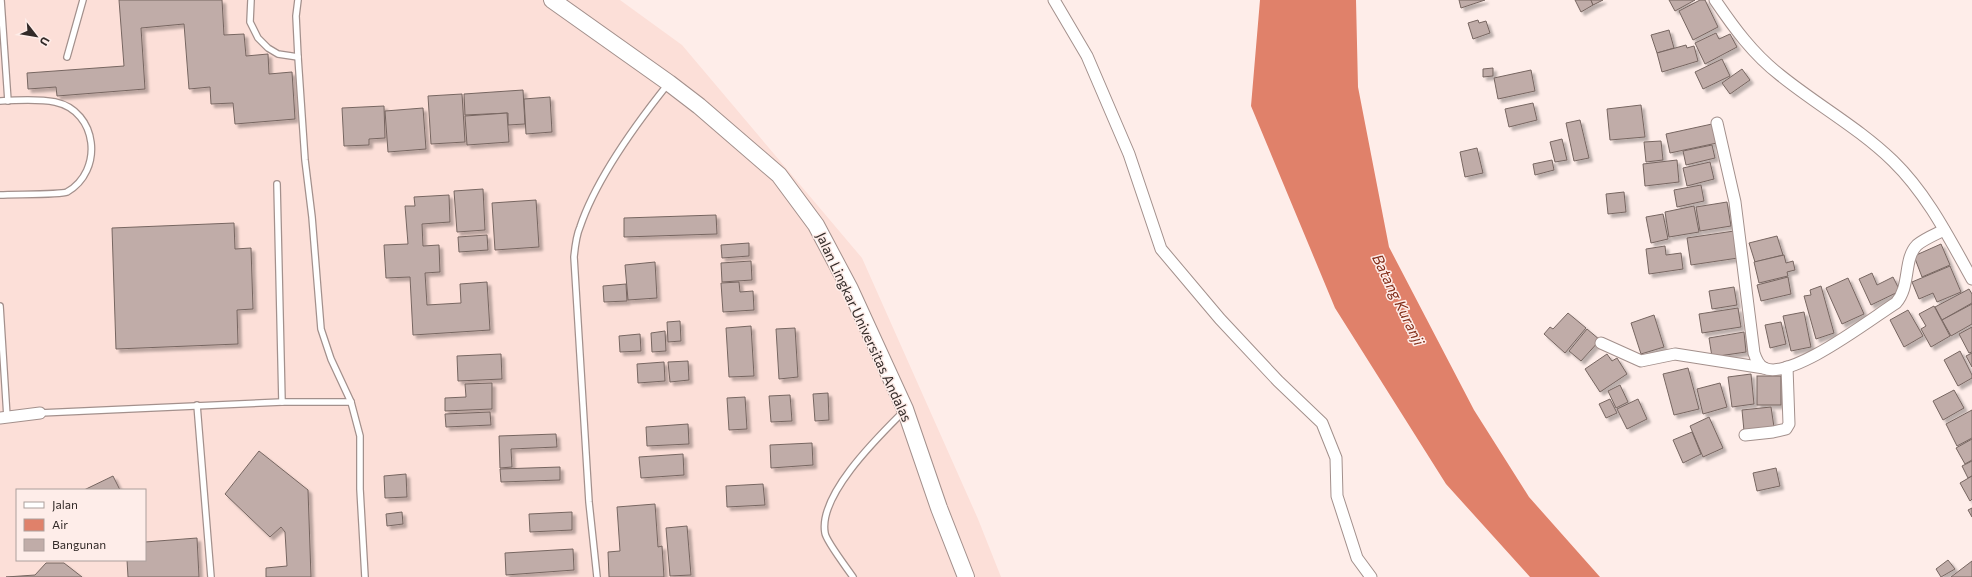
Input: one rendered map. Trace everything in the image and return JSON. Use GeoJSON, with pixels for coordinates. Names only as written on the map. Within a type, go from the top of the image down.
{"type":"FeatureCollection","features":[{"type":"Feature","properties":{"kind":"street","name":"Jalan Lingkar Universitas Andalas"},"geometry":{"type":"LineString","coordinates":[[552,0],[669,83],[779,175],[816,225],[850,289],[905,409],[939,508],[966,577]]}},
{"type":"Feature","properties":{"kind":"street"},"geometry":{"type":"LineString","coordinates":[[1054,0],[1087,56],[1129,154],[1161,249],[1220,319],[1278,381],[1322,423],[1336,458],[1337,496],[1339,503],[1357,558],[1371,577]]}},
{"type":"Feature","properties":{"kind":"street"},"geometry":{"type":"LineString","coordinates":[[1715,0],[1736,30],[1780,76],[1870,140],[1894,161],[1912,181],[1944,230],[1972,279]]}},
{"type":"Feature","properties":{"kind":"street"},"geometry":{"type":"LineString","coordinates":[[1717,123],[1735,202],[1754,353],[1757,362],[1764,368]]}},
{"type":"Feature","properties":{"kind":"street"},"geometry":{"type":"LineString","coordinates":[[1601,343],[1641,361],[1675,354],[1764,368],[1773,369],[1787,367],[1809,359],[1896,303],[1905,288],[1911,255],[1914,249],[1919,244],[1944,230]]}},
{"type":"Feature","properties":{"kind":"street"},"geometry":{"type":"LineString","coordinates":[[1745,435],[1786,429],[1789,424],[1787,367]]}},
{"type":"Feature","properties":{"kind":"street"},"geometry":{"type":"LineString","coordinates":[[4,418],[40,413]]}},
{"type":"Feature","properties":{"kind":"lane"},"geometry":{"type":"LineString","coordinates":[[1,0],[8,101]]}},
{"type":"Feature","properties":{"kind":"lane"},"geometry":{"type":"LineString","coordinates":[[67,57],[83,0]]}},
{"type":"Feature","properties":{"kind":"lane"},"geometry":{"type":"LineString","coordinates":[[251,0],[250,22],[258,38],[268,48],[278,54],[298,57]]}},
{"type":"Feature","properties":{"kind":"lane"},"geometry":{"type":"LineString","coordinates":[[298,0],[296,16],[305,160],[312,217],[321,329],[330,359],[351,402],[360,436],[360,489],[365,577]]}},
{"type":"Feature","properties":{"kind":"lane"},"geometry":{"type":"LineString","coordinates":[[596,577],[589,502],[574,257],[579,228],[597,189],[645,112],[669,83]]}},
{"type":"Feature","properties":{"kind":"lane"},"geometry":{"type":"LineString","coordinates":[[0,101],[56,102],[72,110],[82,119],[90,133],[92,148],[91,161],[88,170],[79,183],[66,193],[0,195]]}},
{"type":"Feature","properties":{"kind":"lane"},"geometry":{"type":"LineString","coordinates":[[277,184],[282,402]]}},
{"type":"Feature","properties":{"kind":"lane"},"geometry":{"type":"LineString","coordinates":[[0,306],[4,418]]}},
{"type":"Feature","properties":{"kind":"lane"},"geometry":{"type":"LineString","coordinates":[[40,413],[197,405],[282,402],[351,402]]}},
{"type":"Feature","properties":{"kind":"lane"},"geometry":{"type":"LineString","coordinates":[[197,405],[211,577]]}},
{"type":"Feature","properties":{"kind":"lane"},"geometry":{"type":"LineString","coordinates":[[853,577],[825,534],[826,512],[836,490],[866,448],[905,409]]}},
{"type":"Feature","properties":{"kind":"shaded area"},"geometry":{"type":"Polygon","coordinates":[[[0,0],[620,0],[682,45],[862,258],[978,519],[1001,577],[0,577],[0,0]]]}},
{"type":"Feature","properties":{"kind":"water","name":"Batang Kuranji"},"geometry":{"type":"Polygon","coordinates":[[[1260,0],[1356,0],[1358,87],[1389,247],[1474,410],[1529,497],[1600,577],[1530,577],[1446,484],[1335,308],[1251,106],[1260,0]]]}},
{"type":"Feature","properties":{"kind":"building"},"geometry":{"type":"Polygon","coordinates":[[[119,0],[222,0],[224,35],[244,34],[246,56],[268,54],[269,74],[292,72],[295,119],[235,124],[233,103],[211,104],[210,87],[189,89],[184,24],[141,28],[145,89],[57,96],[56,87],[28,89],[27,73],[124,66],[119,0]]]}},
{"type":"Feature","properties":{"kind":"building"},"geometry":{"type":"Polygon","coordinates":[[[1459,0],[1485,0],[1461,8],[1459,0]]]}},
{"type":"Feature","properties":{"kind":"building"},"geometry":{"type":"Polygon","coordinates":[[[1575,0],[1591,0],[1593,5],[1581,12],[1575,0]]]}},
{"type":"Feature","properties":{"kind":"building"},"geometry":{"type":"Polygon","coordinates":[[[1591,0],[1603,0],[1593,5],[1591,0]]]}},
{"type":"Feature","properties":{"kind":"building"},"geometry":{"type":"Polygon","coordinates":[[[1669,0],[1695,0],[1675,11],[1669,0]]]}},
{"type":"Feature","properties":{"kind":"building"},"geometry":{"type":"Polygon","coordinates":[[[1700,0],[1705,0],[1718,27],[1693,40],[1679,11],[1700,0]]]}},
{"type":"Feature","properties":{"kind":"building"},"geometry":{"type":"Polygon","coordinates":[[[1478,20],[1479,23],[1486,21],[1490,33],[1473,39],[1468,23],[1478,20]]]}},
{"type":"Feature","properties":{"kind":"building"},"geometry":{"type":"Polygon","coordinates":[[[1669,30],[1674,48],[1657,53],[1651,35],[1669,30]]]}},
{"type":"Feature","properties":{"kind":"building"},"geometry":{"type":"Polygon","coordinates":[[[1716,33],[1719,39],[1730,34],[1737,47],[1705,64],[1695,43],[1716,33]]]}},
{"type":"Feature","properties":{"kind":"building"},"geometry":{"type":"Polygon","coordinates":[[[1686,45],[1687,48],[1694,46],[1698,61],[1662,72],[1657,53],[1686,45]]]}},
{"type":"Feature","properties":{"kind":"building"},"geometry":{"type":"Polygon","coordinates":[[[1722,59],[1730,76],[1703,89],[1695,72],[1722,59]]]}},
{"type":"Feature","properties":{"kind":"building"},"geometry":{"type":"Polygon","coordinates":[[[1493,68],[1493,76],[1483,77],[1483,69],[1493,68]]]}},
{"type":"Feature","properties":{"kind":"building"},"geometry":{"type":"Polygon","coordinates":[[[1742,69],[1750,80],[1730,94],[1722,83],[1742,69]]]}},
{"type":"Feature","properties":{"kind":"building"},"geometry":{"type":"Polygon","coordinates":[[[1531,70],[1535,91],[1498,99],[1494,78],[1531,70]]]}},
{"type":"Feature","properties":{"kind":"building"},"geometry":{"type":"Polygon","coordinates":[[[523,90],[525,124],[508,125],[508,113],[465,115],[464,94],[523,90]]]}},
{"type":"Feature","properties":{"kind":"building"},"geometry":{"type":"Polygon","coordinates":[[[462,94],[465,142],[431,144],[428,96],[462,94]]]}},
{"type":"Feature","properties":{"kind":"building"},"geometry":{"type":"Polygon","coordinates":[[[550,97],[552,132],[526,134],[524,99],[550,97]]]}},
{"type":"Feature","properties":{"kind":"building"},"geometry":{"type":"Polygon","coordinates":[[[1533,103],[1537,120],[1509,127],[1505,109],[1533,103]]]}},
{"type":"Feature","properties":{"kind":"building"},"geometry":{"type":"Polygon","coordinates":[[[1641,105],[1645,137],[1610,140],[1607,109],[1641,105]]]}},
{"type":"Feature","properties":{"kind":"building"},"geometry":{"type":"Polygon","coordinates":[[[384,106],[385,138],[369,139],[369,145],[344,146],[342,108],[384,106]]]}},
{"type":"Feature","properties":{"kind":"building"},"geometry":{"type":"Polygon","coordinates":[[[423,108],[426,149],[388,152],[385,111],[423,108]]]}},
{"type":"Feature","properties":{"kind":"building"},"geometry":{"type":"Polygon","coordinates":[[[507,113],[509,142],[467,145],[465,116],[507,113]]]}},
{"type":"Feature","properties":{"kind":"building"},"geometry":{"type":"Polygon","coordinates":[[[1580,120],[1589,158],[1574,161],[1566,123],[1580,120]]]}},
{"type":"Feature","properties":{"kind":"building"},"geometry":{"type":"Polygon","coordinates":[[[1712,124],[1717,143],[1670,153],[1666,134],[1712,124]]]}},
{"type":"Feature","properties":{"kind":"building"},"geometry":{"type":"Polygon","coordinates":[[[1562,139],[1567,160],[1555,162],[1550,142],[1562,139]]]}},
{"type":"Feature","properties":{"kind":"building"},"geometry":{"type":"Polygon","coordinates":[[[1661,141],[1663,160],[1646,162],[1644,142],[1661,141]]]}},
{"type":"Feature","properties":{"kind":"building"},"geometry":{"type":"Polygon","coordinates":[[[1712,145],[1715,158],[1686,165],[1683,151],[1712,145]]]}},
{"type":"Feature","properties":{"kind":"building"},"geometry":{"type":"Polygon","coordinates":[[[1477,148],[1483,173],[1465,177],[1460,152],[1477,148]]]}},
{"type":"Feature","properties":{"kind":"building"},"geometry":{"type":"Polygon","coordinates":[[[1552,160],[1554,170],[1535,175],[1533,164],[1552,160]]]}},
{"type":"Feature","properties":{"kind":"building"},"geometry":{"type":"Polygon","coordinates":[[[1677,160],[1679,182],[1645,186],[1643,164],[1677,160]]]}},
{"type":"Feature","properties":{"kind":"building"},"geometry":{"type":"Polygon","coordinates":[[[1710,162],[1714,179],[1687,186],[1683,168],[1710,162]]]}},
{"type":"Feature","properties":{"kind":"building"},"geometry":{"type":"Polygon","coordinates":[[[1701,185],[1704,201],[1677,207],[1674,190],[1701,185]]]}},
{"type":"Feature","properties":{"kind":"building"},"geometry":{"type":"Polygon","coordinates":[[[483,189],[485,230],[457,232],[454,191],[483,189]]]}},
{"type":"Feature","properties":{"kind":"building"},"geometry":{"type":"Polygon","coordinates":[[[1624,192],[1626,212],[1608,214],[1606,194],[1624,192]]]}},
{"type":"Feature","properties":{"kind":"building"},"geometry":{"type":"Polygon","coordinates":[[[449,195],[450,222],[422,224],[423,246],[439,245],[440,272],[425,273],[427,305],[461,303],[460,284],[487,282],[490,330],[413,335],[410,277],[386,278],[384,245],[408,244],[405,206],[415,206],[414,197],[449,195]]]}},
{"type":"Feature","properties":{"kind":"building"},"geometry":{"type":"Polygon","coordinates":[[[536,200],[539,247],[495,250],[492,203],[536,200]]]}},
{"type":"Feature","properties":{"kind":"building"},"geometry":{"type":"Polygon","coordinates":[[[1727,202],[1731,226],[1700,231],[1696,207],[1727,202]]]}},
{"type":"Feature","properties":{"kind":"building"},"geometry":{"type":"Polygon","coordinates":[[[1694,206],[1699,232],[1669,237],[1665,212],[1694,206]]]}},
{"type":"Feature","properties":{"kind":"building"},"geometry":{"type":"Polygon","coordinates":[[[1663,214],[1668,239],[1651,243],[1646,217],[1663,214]]]}},
{"type":"Feature","properties":{"kind":"building"},"geometry":{"type":"Polygon","coordinates":[[[716,215],[717,234],[624,237],[624,218],[716,215]]]}},
{"type":"Feature","properties":{"kind":"building"},"geometry":{"type":"Polygon","coordinates":[[[234,223],[235,249],[251,248],[253,309],[237,310],[238,344],[116,349],[112,228],[234,223]]]}},
{"type":"Feature","properties":{"kind":"building"},"geometry":{"type":"Polygon","coordinates":[[[1734,231],[1738,258],[1691,265],[1687,238],[1734,231]]]}},
{"type":"Feature","properties":{"kind":"building"},"geometry":{"type":"Polygon","coordinates":[[[487,235],[488,250],[459,252],[458,237],[487,235]]]}},
{"type":"Feature","properties":{"kind":"building"},"geometry":{"type":"Polygon","coordinates":[[[1777,236],[1783,255],[1755,262],[1749,243],[1777,236]]]}},
{"type":"Feature","properties":{"kind":"building"},"geometry":{"type":"Polygon","coordinates":[[[749,243],[749,256],[722,258],[721,245],[749,243]]]}},
{"type":"Feature","properties":{"kind":"building"},"geometry":{"type":"Polygon","coordinates":[[[1941,244],[1950,265],[1922,277],[1914,256],[1941,244]]]}},
{"type":"Feature","properties":{"kind":"building"},"geometry":{"type":"Polygon","coordinates":[[[1665,246],[1666,255],[1681,253],[1683,269],[1649,274],[1646,249],[1665,246]]]}},
{"type":"Feature","properties":{"kind":"building"},"geometry":{"type":"Polygon","coordinates":[[[1784,255],[1786,263],[1793,261],[1795,270],[1787,272],[1788,276],[1759,283],[1754,262],[1784,255]]]}},
{"type":"Feature","properties":{"kind":"building"},"geometry":{"type":"Polygon","coordinates":[[[751,261],[752,280],[722,282],[721,263],[751,261]]]}},
{"type":"Feature","properties":{"kind":"building"},"geometry":{"type":"Polygon","coordinates":[[[655,262],[657,298],[628,300],[625,265],[655,262]]]}},
{"type":"Feature","properties":{"kind":"building"},"geometry":{"type":"Polygon","coordinates":[[[1950,266],[1961,292],[1937,302],[1933,293],[1919,299],[1912,282],[1950,266]]]}},
{"type":"Feature","properties":{"kind":"building"},"geometry":{"type":"Polygon","coordinates":[[[1872,273],[1877,285],[1893,277],[1900,291],[1871,305],[1859,279],[1872,273]]]}},
{"type":"Feature","properties":{"kind":"building"},"geometry":{"type":"Polygon","coordinates":[[[1788,277],[1791,294],[1761,301],[1757,285],[1788,277]]]}},
{"type":"Feature","properties":{"kind":"building"},"geometry":{"type":"Polygon","coordinates":[[[1848,278],[1864,314],[1842,324],[1826,288],[1848,278]]]}},
{"type":"Feature","properties":{"kind":"building"},"geometry":{"type":"Polygon","coordinates":[[[739,282],[740,292],[753,291],[754,310],[723,312],[721,283],[739,282]]]}},
{"type":"Feature","properties":{"kind":"building"},"geometry":{"type":"Polygon","coordinates":[[[626,284],[627,301],[604,302],[603,286],[626,284]]]}},
{"type":"Feature","properties":{"kind":"building"},"geometry":{"type":"Polygon","coordinates":[[[1821,286],[1834,333],[1816,339],[1804,296],[1811,295],[1810,290],[1821,286]]]}},
{"type":"Feature","properties":{"kind":"building"},"geometry":{"type":"Polygon","coordinates":[[[1734,287],[1737,305],[1712,309],[1709,291],[1734,287]]]}},
{"type":"Feature","properties":{"kind":"building"},"geometry":{"type":"Polygon","coordinates":[[[1969,289],[1972,294],[1972,303],[1942,320],[1935,307],[1969,289]]]}},
{"type":"Feature","properties":{"kind":"building"},"geometry":{"type":"Polygon","coordinates":[[[1972,304],[1972,324],[1951,336],[1942,320],[1972,304]]]}},
{"type":"Feature","properties":{"kind":"building"},"geometry":{"type":"Polygon","coordinates":[[[1934,306],[1950,336],[1931,347],[1921,329],[1926,326],[1919,314],[1934,306]]]}},
{"type":"Feature","properties":{"kind":"building"},"geometry":{"type":"Polygon","coordinates":[[[1738,308],[1741,327],[1702,333],[1699,314],[1738,308]]]}},
{"type":"Feature","properties":{"kind":"building"},"geometry":{"type":"Polygon","coordinates":[[[1908,310],[1923,336],[1904,347],[1890,320],[1908,310]]]}},
{"type":"Feature","properties":{"kind":"building"},"geometry":{"type":"Polygon","coordinates":[[[1804,312],[1811,347],[1791,351],[1783,316],[1804,312]]]}},
{"type":"Feature","properties":{"kind":"building"},"geometry":{"type":"Polygon","coordinates":[[[1568,313],[1586,328],[1565,353],[1544,334],[1550,327],[1553,329],[1568,313]]]}},
{"type":"Feature","properties":{"kind":"building"},"geometry":{"type":"Polygon","coordinates":[[[1654,315],[1664,347],[1641,354],[1631,323],[1654,315]]]}},
{"type":"Feature","properties":{"kind":"building"},"geometry":{"type":"Polygon","coordinates":[[[680,321],[681,341],[668,342],[667,322],[680,321]]]}},
{"type":"Feature","properties":{"kind":"building"},"geometry":{"type":"Polygon","coordinates":[[[1781,322],[1786,344],[1770,348],[1765,325],[1781,322]]]}},
{"type":"Feature","properties":{"kind":"building"},"geometry":{"type":"Polygon","coordinates":[[[751,326],[754,376],[729,377],[726,328],[751,326]]]}},
{"type":"Feature","properties":{"kind":"building"},"geometry":{"type":"Polygon","coordinates":[[[1972,327],[1972,352],[1969,353],[1959,334],[1972,327]]]}},
{"type":"Feature","properties":{"kind":"building"},"geometry":{"type":"Polygon","coordinates":[[[795,328],[798,377],[779,379],[776,329],[795,328]]]}},
{"type":"Feature","properties":{"kind":"building"},"geometry":{"type":"Polygon","coordinates":[[[1587,329],[1600,340],[1581,361],[1569,351],[1587,329]]]}},
{"type":"Feature","properties":{"kind":"building"},"geometry":{"type":"Polygon","coordinates":[[[665,331],[666,351],[652,352],[651,333],[665,331]]]}},
{"type":"Feature","properties":{"kind":"building"},"geometry":{"type":"Polygon","coordinates":[[[1744,332],[1746,352],[1712,357],[1709,338],[1744,332]]]}},
{"type":"Feature","properties":{"kind":"building"},"geometry":{"type":"Polygon","coordinates":[[[640,334],[641,351],[620,352],[619,336],[640,334]]]}},
{"type":"Feature","properties":{"kind":"building"},"geometry":{"type":"Polygon","coordinates":[[[1960,351],[1972,375],[1972,378],[1958,386],[1944,360],[1960,351]]]}},
{"type":"Feature","properties":{"kind":"building"},"geometry":{"type":"Polygon","coordinates":[[[1972,353],[1972,367],[1966,356],[1972,353]]]}},
{"type":"Feature","properties":{"kind":"building"},"geometry":{"type":"Polygon","coordinates":[[[501,354],[502,379],[458,381],[457,356],[501,354]]]}},
{"type":"Feature","properties":{"kind":"building"},"geometry":{"type":"Polygon","coordinates":[[[1607,354],[1612,361],[1617,358],[1627,374],[1600,392],[1585,369],[1607,354]]]}},
{"type":"Feature","properties":{"kind":"building"},"geometry":{"type":"Polygon","coordinates":[[[688,361],[689,380],[670,382],[668,362],[688,361]]]}},
{"type":"Feature","properties":{"kind":"building"},"geometry":{"type":"Polygon","coordinates":[[[664,362],[665,381],[638,383],[637,364],[664,362]]]}},
{"type":"Feature","properties":{"kind":"building"},"geometry":{"type":"Polygon","coordinates":[[[1688,368],[1699,409],[1674,415],[1663,374],[1688,368]]]}},
{"type":"Feature","properties":{"kind":"building"},"geometry":{"type":"Polygon","coordinates":[[[1751,374],[1754,404],[1732,407],[1728,377],[1751,374]]]}},
{"type":"Feature","properties":{"kind":"building"},"geometry":{"type":"Polygon","coordinates":[[[1757,376],[1781,376],[1781,405],[1757,405],[1757,376]]]}},
{"type":"Feature","properties":{"kind":"building"},"geometry":{"type":"Polygon","coordinates":[[[492,383],[492,409],[445,411],[445,398],[466,397],[465,384],[492,383]]]}},
{"type":"Feature","properties":{"kind":"building"},"geometry":{"type":"Polygon","coordinates":[[[1720,383],[1727,407],[1703,414],[1697,389],[1720,383]]]}},
{"type":"Feature","properties":{"kind":"building"},"geometry":{"type":"Polygon","coordinates":[[[1620,385],[1628,402],[1616,408],[1608,391],[1620,385]]]}},
{"type":"Feature","properties":{"kind":"building"},"geometry":{"type":"Polygon","coordinates":[[[1954,390],[1964,408],[1943,420],[1933,401],[1954,390]]]}},
{"type":"Feature","properties":{"kind":"building"},"geometry":{"type":"Polygon","coordinates":[[[828,393],[829,420],[815,421],[813,394],[828,393]]]}},
{"type":"Feature","properties":{"kind":"building"},"geometry":{"type":"Polygon","coordinates":[[[790,395],[792,421],[771,422],[769,396],[790,395]]]}},
{"type":"Feature","properties":{"kind":"building"},"geometry":{"type":"Polygon","coordinates":[[[745,397],[747,429],[729,430],[727,398],[745,397]]]}},
{"type":"Feature","properties":{"kind":"building"},"geometry":{"type":"Polygon","coordinates":[[[1610,399],[1617,413],[1606,418],[1599,404],[1610,399]]]}},
{"type":"Feature","properties":{"kind":"building"},"geometry":{"type":"Polygon","coordinates":[[[1638,399],[1647,419],[1627,429],[1617,409],[1638,399]]]}},
{"type":"Feature","properties":{"kind":"building"},"geometry":{"type":"Polygon","coordinates":[[[1771,407],[1774,427],[1744,431],[1742,410],[1771,407]]]}},
{"type":"Feature","properties":{"kind":"building"},"geometry":{"type":"Polygon","coordinates":[[[1972,410],[1972,438],[1957,446],[1946,424],[1972,410]]]}},
{"type":"Feature","properties":{"kind":"building"},"geometry":{"type":"Polygon","coordinates":[[[490,412],[491,425],[446,427],[445,414],[490,412]]]}},
{"type":"Feature","properties":{"kind":"building"},"geometry":{"type":"Polygon","coordinates":[[[1709,417],[1723,448],[1703,457],[1690,426],[1709,417]]]}},
{"type":"Feature","properties":{"kind":"building"},"geometry":{"type":"Polygon","coordinates":[[[688,424],[689,444],[647,446],[646,427],[688,424]]]}},
{"type":"Feature","properties":{"kind":"building"},"geometry":{"type":"Polygon","coordinates":[[[1692,432],[1701,454],[1683,463],[1673,440],[1692,432]]]}},
{"type":"Feature","properties":{"kind":"building"},"geometry":{"type":"Polygon","coordinates":[[[556,434],[557,447],[511,449],[512,467],[500,468],[499,436],[556,434]]]}},
{"type":"Feature","properties":{"kind":"building"},"geometry":{"type":"Polygon","coordinates":[[[1972,439],[1972,460],[1965,464],[1956,448],[1972,439]]]}},
{"type":"Feature","properties":{"kind":"building"},"geometry":{"type":"Polygon","coordinates":[[[812,443],[813,465],[771,468],[770,445],[812,443]]]}},
{"type":"Feature","properties":{"kind":"building"},"geometry":{"type":"Polygon","coordinates":[[[259,451],[308,490],[311,577],[266,577],[266,568],[287,566],[285,532],[281,527],[270,537],[225,494],[259,451]]]}},
{"type":"Feature","properties":{"kind":"building"},"geometry":{"type":"Polygon","coordinates":[[[683,454],[684,475],[641,478],[639,457],[683,454]]]}},
{"type":"Feature","properties":{"kind":"building"},"geometry":{"type":"Polygon","coordinates":[[[1972,461],[1972,476],[1968,478],[1962,466],[1972,461]]]}},
{"type":"Feature","properties":{"kind":"building"},"geometry":{"type":"Polygon","coordinates":[[[560,467],[560,480],[501,482],[500,469],[560,467]]]}},
{"type":"Feature","properties":{"kind":"building"},"geometry":{"type":"Polygon","coordinates":[[[1776,468],[1780,486],[1757,491],[1753,473],[1776,468]]]}},
{"type":"Feature","properties":{"kind":"building"},"geometry":{"type":"Polygon","coordinates":[[[406,474],[407,497],[385,498],[384,476],[406,474]]]}},
{"type":"Feature","properties":{"kind":"building"},"geometry":{"type":"Polygon","coordinates":[[[113,476],[120,489],[86,489],[113,476]]]}},
{"type":"Feature","properties":{"kind":"building"},"geometry":{"type":"Polygon","coordinates":[[[1972,476],[1972,499],[1970,501],[1960,483],[1972,476]]]}},
{"type":"Feature","properties":{"kind":"building"},"geometry":{"type":"Polygon","coordinates":[[[763,484],[765,505],[727,507],[726,486],[763,484]]]}},
{"type":"Feature","properties":{"kind":"building"},"geometry":{"type":"Polygon","coordinates":[[[655,504],[658,547],[662,546],[664,577],[609,577],[608,552],[620,551],[617,507],[655,504]]]}},
{"type":"Feature","properties":{"kind":"building"},"geometry":{"type":"Polygon","coordinates":[[[1972,508],[1972,517],[1968,510],[1972,508]]]}},
{"type":"Feature","properties":{"kind":"building"},"geometry":{"type":"Polygon","coordinates":[[[402,512],[403,524],[387,526],[386,514],[402,512]]]}},
{"type":"Feature","properties":{"kind":"building"},"geometry":{"type":"Polygon","coordinates":[[[572,512],[572,530],[530,532],[529,514],[572,512]]]}},
{"type":"Feature","properties":{"kind":"building"},"geometry":{"type":"Polygon","coordinates":[[[687,526],[691,575],[670,576],[666,528],[687,526]]]}},
{"type":"Feature","properties":{"kind":"building"},"geometry":{"type":"Polygon","coordinates":[[[197,538],[199,577],[128,577],[127,561],[146,561],[146,542],[197,538]]]}},
{"type":"Feature","properties":{"kind":"building"},"geometry":{"type":"Polygon","coordinates":[[[573,549],[574,570],[506,575],[505,553],[573,549]]]}},
{"type":"Feature","properties":{"kind":"building"},"geometry":{"type":"Polygon","coordinates":[[[1948,560],[1955,569],[1941,577],[1936,569],[1948,560]]]}},
{"type":"Feature","properties":{"kind":"building"},"geometry":{"type":"Polygon","coordinates":[[[1972,561],[1972,577],[1951,577],[1972,561]]]}},
{"type":"Feature","properties":{"kind":"building"},"geometry":{"type":"Polygon","coordinates":[[[46,563],[64,563],[82,577],[6,577],[35,575],[46,563]]]}}]}
